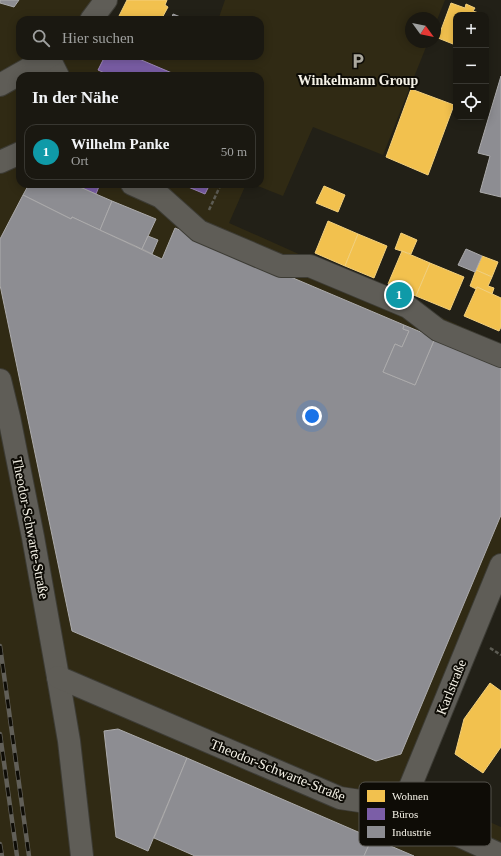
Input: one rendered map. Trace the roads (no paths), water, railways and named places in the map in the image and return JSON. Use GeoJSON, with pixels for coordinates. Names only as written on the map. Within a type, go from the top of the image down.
{"type":"FeatureCollection","features":[{"type":"Feature","properties":{"kind":"street"},"geometry":{"type":"LineString","coordinates":[[95,16],[106,0]]}},
{"type":"Feature","properties":{"kind":"street"},"geometry":{"type":"LineString","coordinates":[[31,72],[53,63]]}},
{"type":"Feature","properties":{"kind":"street"},"geometry":{"type":"LineString","coordinates":[[0,85],[16,78]]}},
{"type":"Feature","properties":{"kind":"street"},"geometry":{"type":"LineString","coordinates":[[0,162],[16,155]]}},
{"type":"Feature","properties":{"kind":"street"},"geometry":{"type":"LineString","coordinates":[[141,188],[161,197],[199,231],[281,266],[310,266],[408,307],[438,330],[501,356]]}},
{"type":"Feature","properties":{"kind":"street","name":"Theodor-Schwarte-Straße"},"geometry":{"type":"LineString","coordinates":[[0,380],[32,529],[58,676],[69,741],[82,856]]}},
{"type":"Feature","properties":{"kind":"street","name":"Karlstraße"},"geometry":{"type":"LineString","coordinates":[[412,782],[501,565]]}},
{"type":"Feature","properties":{"kind":"street","name":"Theodor-Schwarte-Straße"},"geometry":{"type":"LineString","coordinates":[[58,676],[340,798],[359,801]]}},
{"type":"Feature","properties":{"kind":"street","name":"Theodor-Schwarte-Straße"},"geometry":{"type":"LineString","coordinates":[[481,846],[501,855]]}},
{"type":"Feature","properties":{"kind":"railway"},"geometry":{"type":"LineString","coordinates":[[0,646],[29,856]]}},
{"type":"Feature","properties":{"kind":"railway"},"geometry":{"type":"LineString","coordinates":[[0,734],[17,856]]}},
{"type":"Feature","properties":{"kind":"railway"},"geometry":{"type":"LineString","coordinates":[[0,844],[2,856]]}},
{"type":"Feature","properties":{"kind":"place","name":"Winkelmann Group"},"geometry":{"type":"Point","coordinates":[358,61]}},
{"type":"Feature","properties":{"kind":"place","name":"Wilhelm Panke"},"geometry":{"type":"Point","coordinates":[399,295]}}]}
